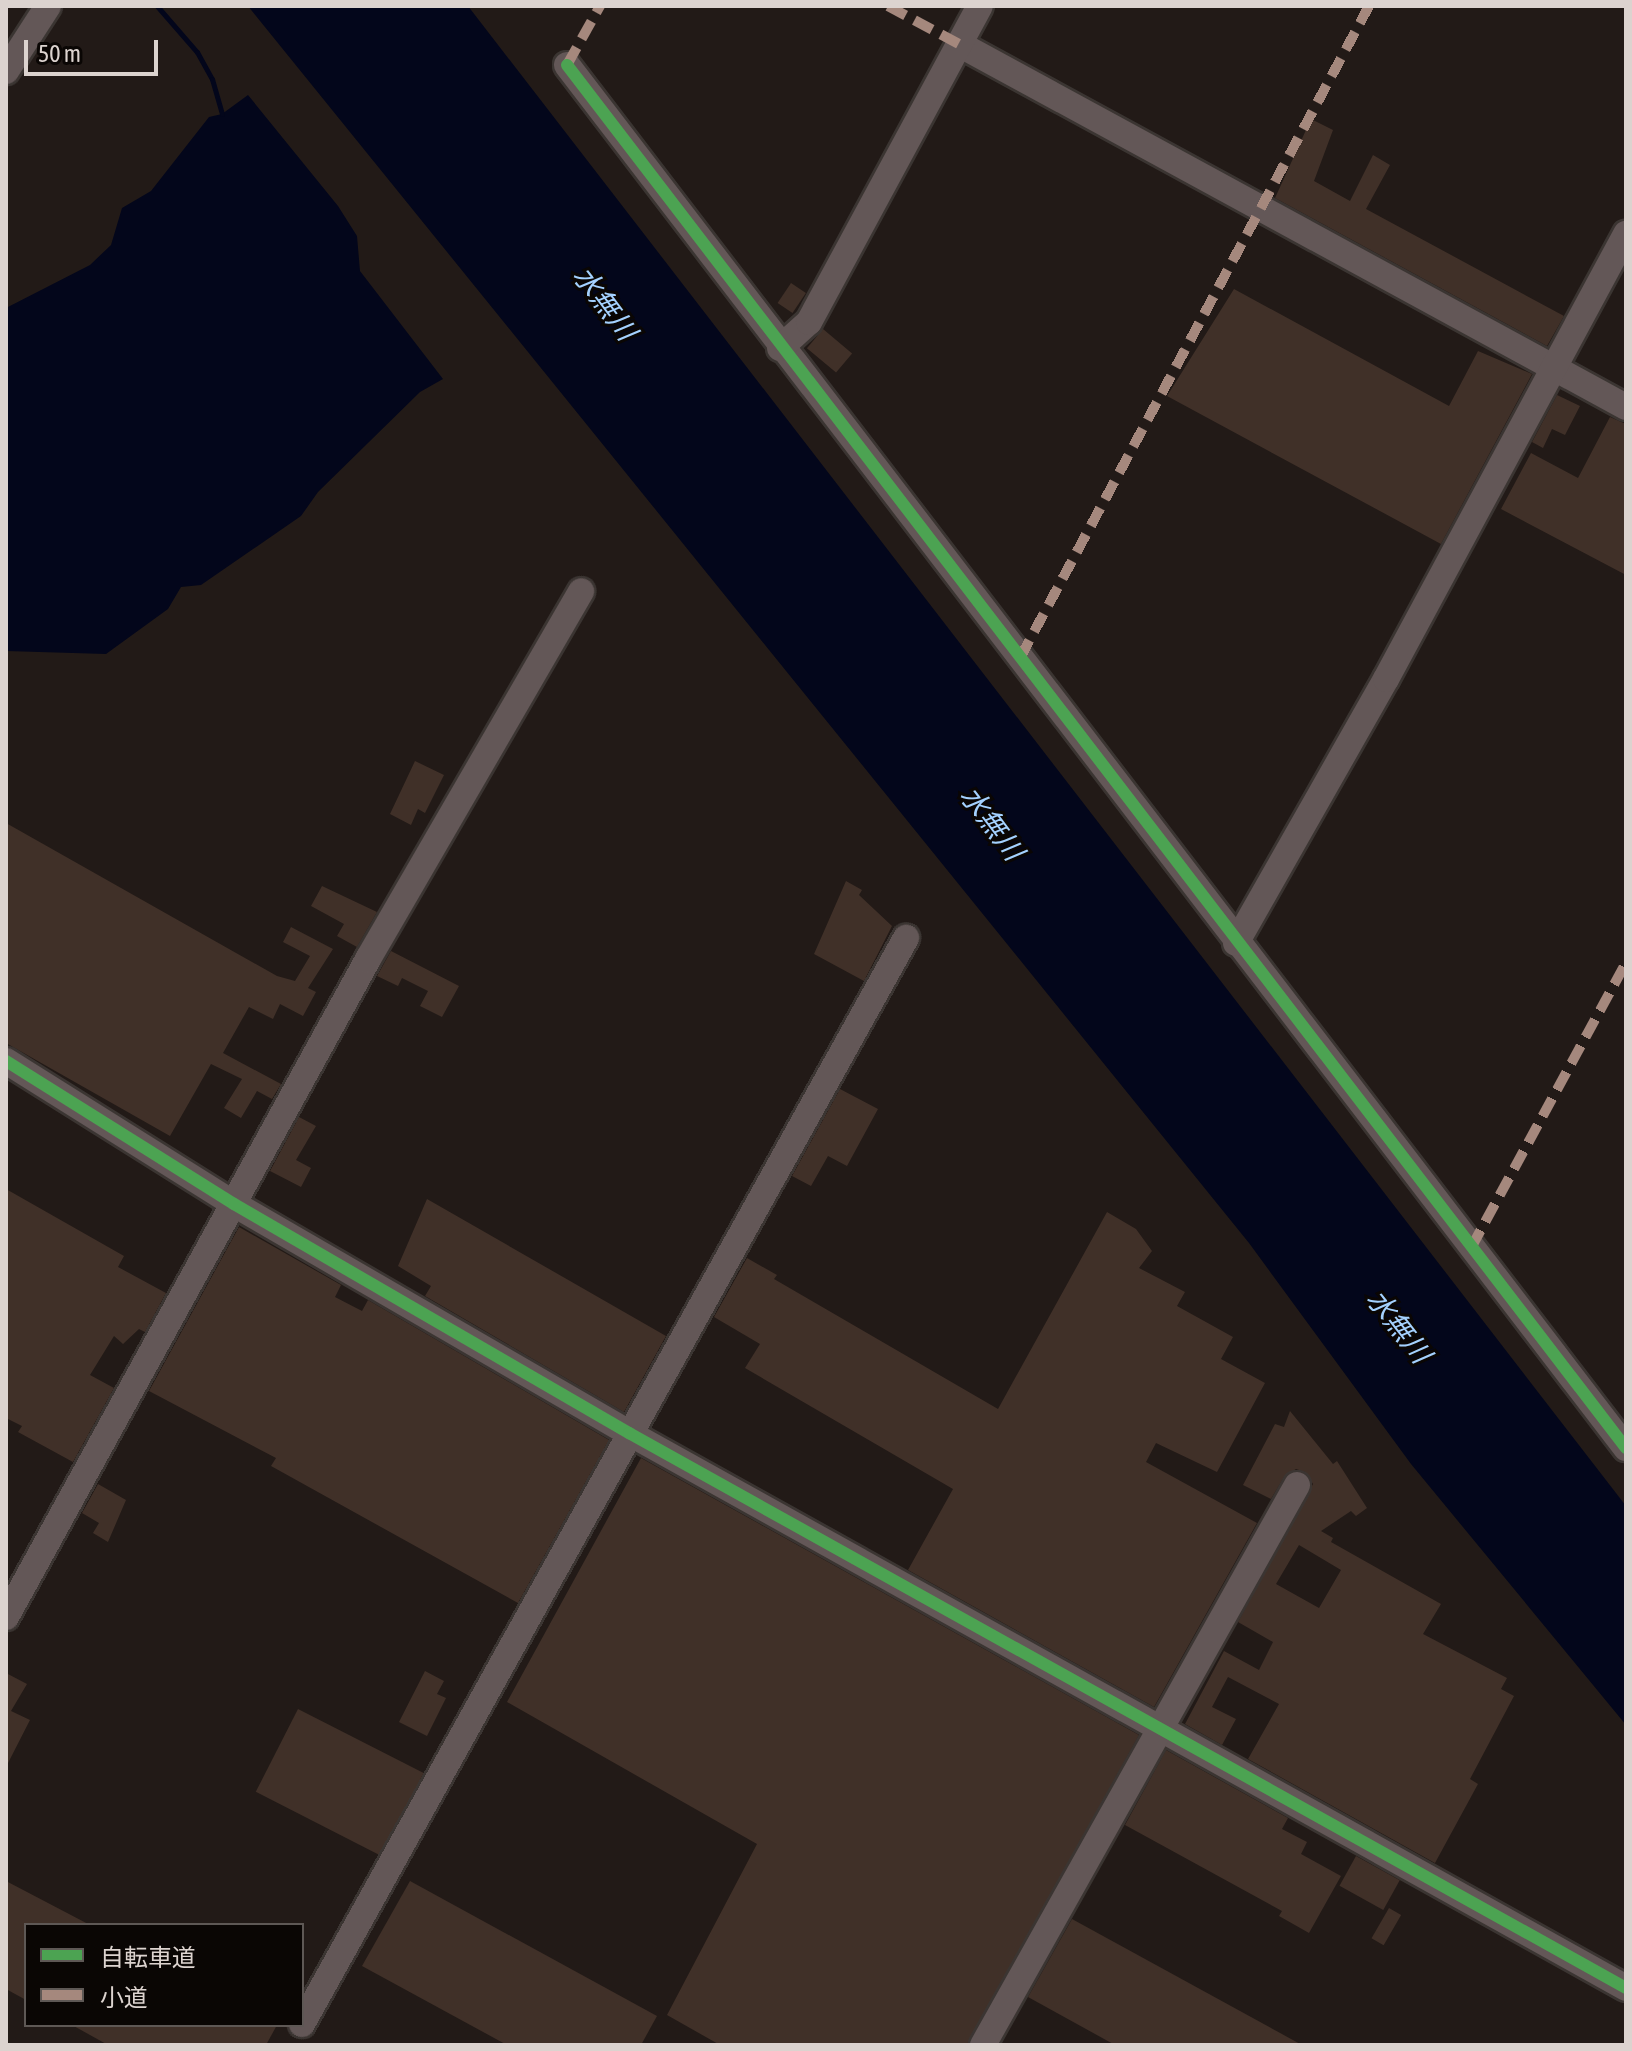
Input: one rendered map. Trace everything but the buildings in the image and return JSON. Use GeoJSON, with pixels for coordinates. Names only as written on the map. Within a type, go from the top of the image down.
{"type":"FeatureCollection","features":[{"type":"Feature","properties":{"kind":"street"},"geometry":{"type":"LineString","coordinates":[[6,71],[48,6]]}},
{"type":"Feature","properties":{"kind":"street"},"geometry":{"type":"LineString","coordinates":[[780,348],[809,322],[980,6]]}},
{"type":"Feature","properties":{"kind":"street"},"geometry":{"type":"LineString","coordinates":[[959,44],[1626,407]]}},
{"type":"Feature","properties":{"kind":"street"},"geometry":{"type":"LineString","coordinates":[[567,65],[780,348],[1626,1448]]}},
{"type":"Feature","properties":{"kind":"street"},"geometry":{"type":"LineString","coordinates":[[1236,943],[1626,234]]}},
{"type":"Feature","properties":{"kind":"street"},"geometry":{"type":"LineString","coordinates":[[6,1617],[368,959],[581,591]]}},
{"type":"Feature","properties":{"kind":"street"},"geometry":{"type":"LineString","coordinates":[[304,2020],[906,938]]}},
{"type":"Feature","properties":{"kind":"street"},"geometry":{"type":"LineString","coordinates":[[6,1061],[234,1204],[629,1433],[1626,1988]]}},
{"type":"Feature","properties":{"kind":"street"},"geometry":{"type":"LineString","coordinates":[[983,2045],[1297,1485]]}},
{"type":"Feature","properties":{"kind":"street"},"geometry":{"type":"LineString","coordinates":[[290,2045],[300,2027]]}},
{"type":"Feature","properties":{"kind":"water","name":"水無川"},"geometry":{"type":"Polygon","coordinates":[[[248,6],[468,6],[1626,1506],[1626,1725],[1411,1464],[1249,1243],[248,6]]]}},
{"type":"Feature","properties":{"kind":"water"},"geometry":{"type":"Polygon","coordinates":[[[248,95],[338,206],[357,236],[360,271],[443,379],[420,392],[318,492],[301,516],[201,585],[181,587],[168,609],[106,654],[6,651],[6,308],[90,265],[111,245],[122,208],[151,191],[209,117],[222,114],[248,95]]]}},
{"type":"Feature","properties":{"kind":"waterway"},"geometry":{"type":"LineString","coordinates":[[157,6],[197,52],[212,79],[222,114]]}},
{"type":"Feature","properties":{"kind":"marked path"},"geometry":{"type":"LineString","coordinates":[[567,65],[600,6]]}},
{"type":"Feature","properties":{"kind":"marked path"},"geometry":{"type":"LineString","coordinates":[[888,6],[959,44]]}},
{"type":"Feature","properties":{"kind":"marked path"},"geometry":{"type":"LineString","coordinates":[[1020,658],[1369,6]]}},
{"type":"Feature","properties":{"kind":"marked path"},"geometry":{"type":"LineString","coordinates":[[1471,1248],[1626,963]]}},
{"type":"Feature","properties":{"kind":"cycle path"},"geometry":{"type":"LineString","coordinates":[[567,65],[1626,1448]]}},
{"type":"Feature","properties":{"kind":"cycle path"},"geometry":{"type":"LineString","coordinates":[[6,1061],[234,1204],[629,1433],[1626,1988]]}}]}
